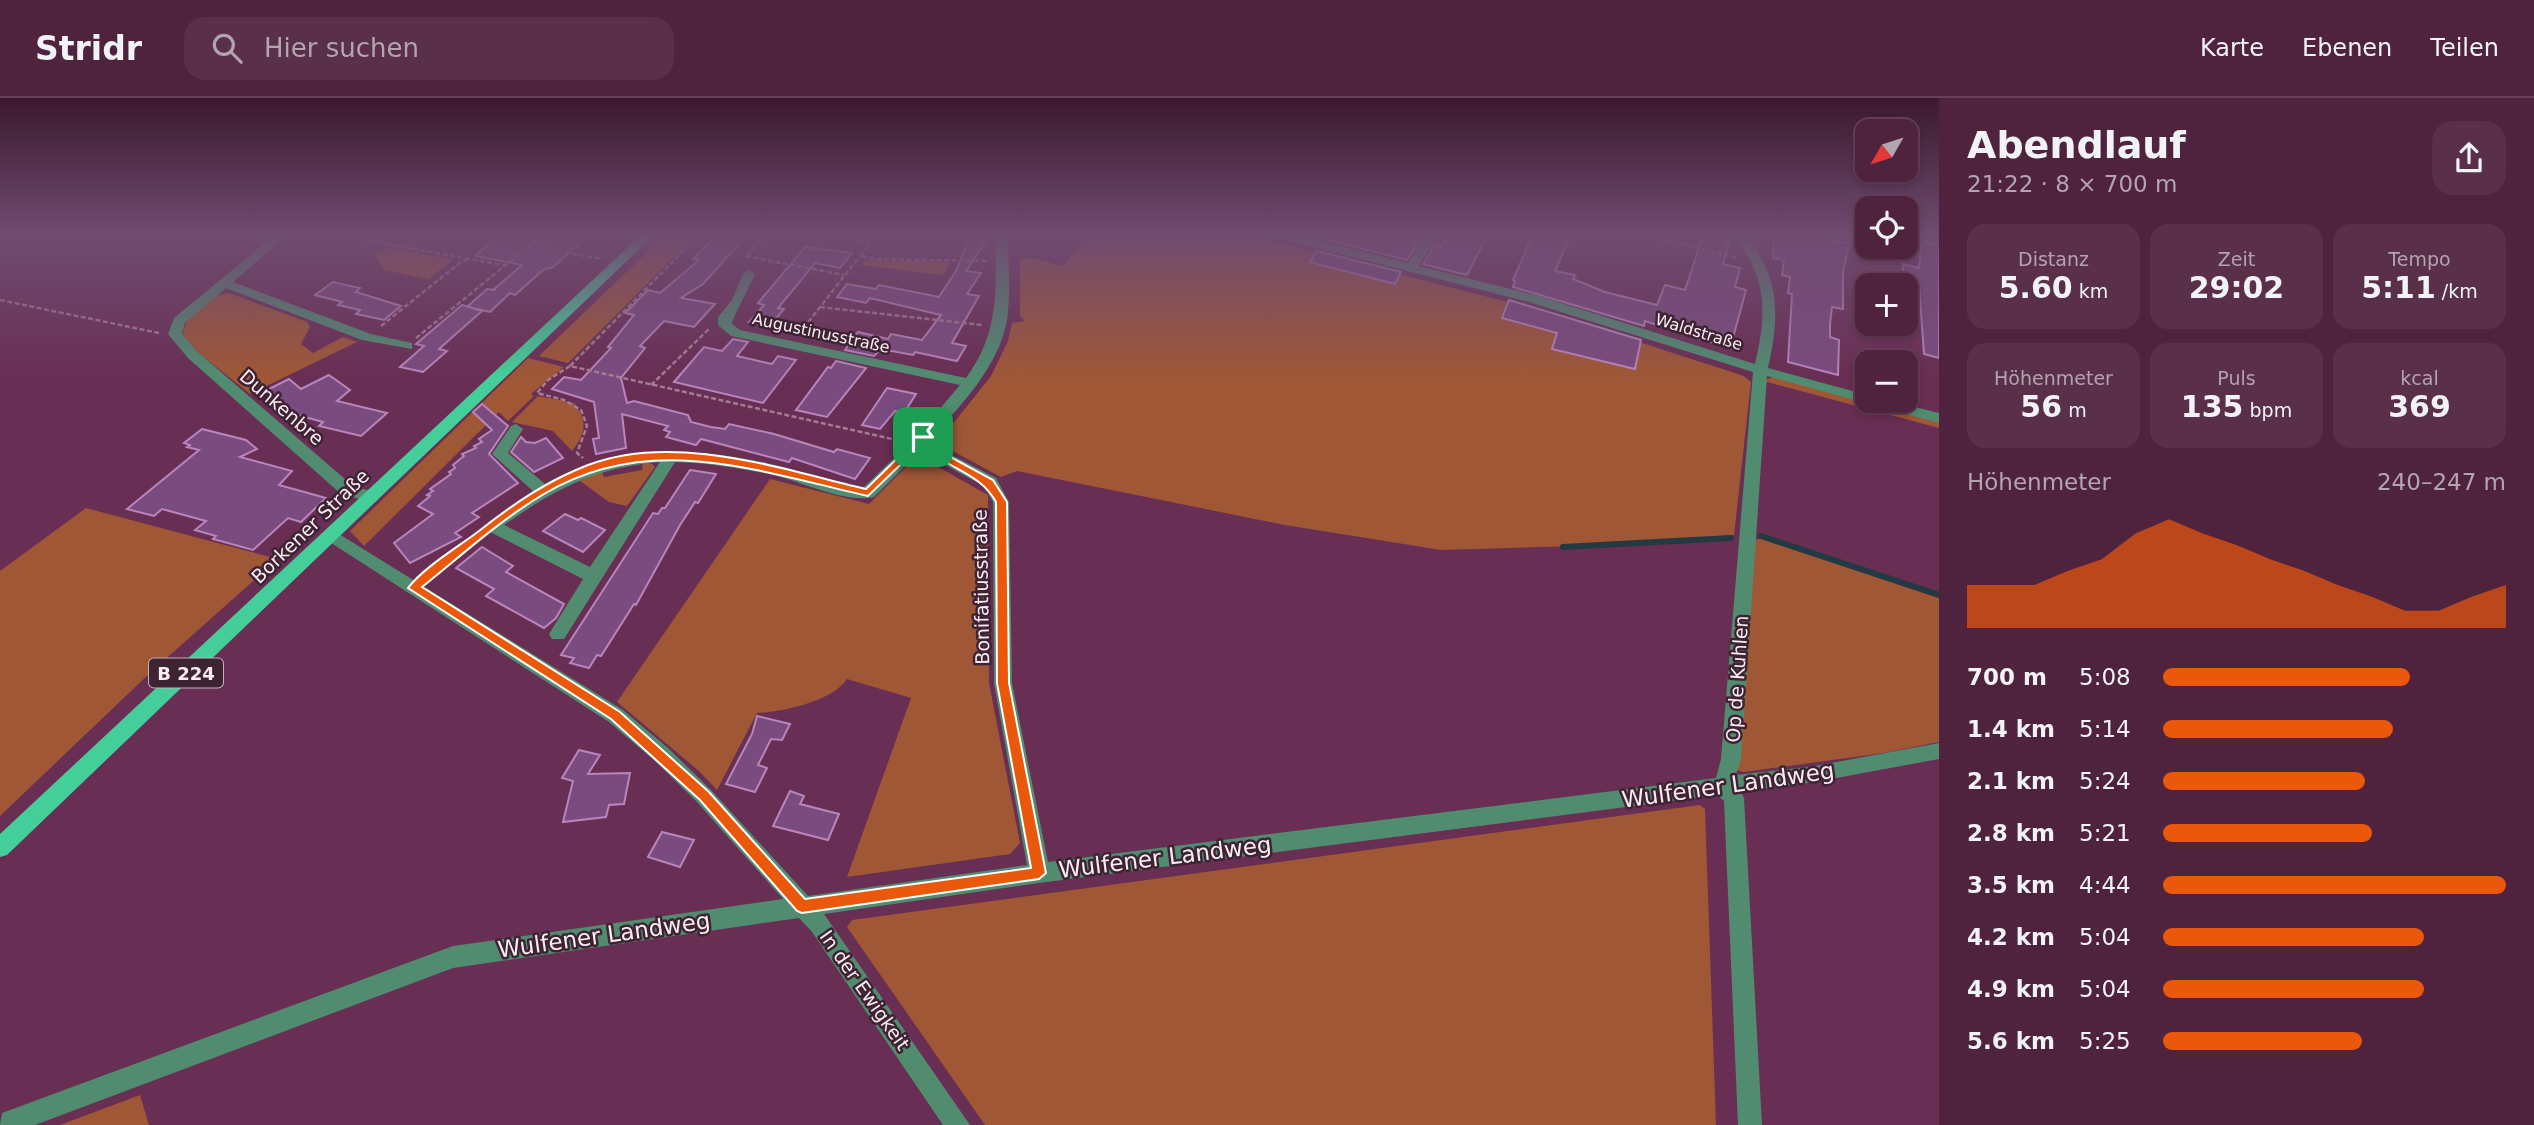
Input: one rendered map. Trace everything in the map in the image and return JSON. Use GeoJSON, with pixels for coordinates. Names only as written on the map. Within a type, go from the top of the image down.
{"type":"FeatureCollection","features":[{"type":"Feature","properties":{"kind":"main road","name":"Borkener Straße"},"geometry":{"type":"LineString","coordinates":[[0,848],[598,282]]}},
{"type":"Feature","properties":{"kind":"street","name":"Augustinusstraße"},"geometry":{"type":"LineString","coordinates":[[746,282],[738,301],[725,317],[725,326],[736,333],[969,383]]}},
{"type":"Feature","properties":{"kind":"street"},"geometry":{"type":"LineString","coordinates":[[594,577],[492,526],[542,490],[592,467],[644,457],[670,455],[715,458],[868,493],[920,441],[986,359],[999,327],[1000,282]]}},
{"type":"Feature","properties":{"kind":"street","name":"Waldstraße"},"geometry":{"type":"LineString","coordinates":[[1467,282],[1534,299],[1761,370],[1855,396]]}},
{"type":"Feature","properties":{"kind":"street","name":"Op de Kuhlen"},"geometry":{"type":"LineString","coordinates":[[1723,787],[1731,760],[1761,370],[1766,355],[1768,331],[1768,299],[1764,282]]}},
{"type":"Feature","properties":{"kind":"street"},"geometry":{"type":"LineString","coordinates":[[175,334],[179,321],[224,283],[367,337],[407,346]]}},
{"type":"Feature","properties":{"kind":"street","name":"Dunkenbre"},"geometry":{"type":"LineString","coordinates":[[175,334],[193,355],[346,490],[370,497]]}},
{"type":"Feature","properties":{"kind":"street"},"geometry":{"type":"LineString","coordinates":[[1918,412],[1939,418]]}},
{"type":"Feature","properties":{"kind":"street"},"geometry":{"type":"LineString","coordinates":[[516,429],[500,454],[542,490]]}},
{"type":"Feature","properties":{"kind":"street","name":"Bonifatiusstraße"},"geometry":{"type":"LineString","coordinates":[[920,441],[939,455],[990,482],[1001,502],[1003,683],[1039,873]]}},
{"type":"Feature","properties":{"kind":"street"},"geometry":{"type":"LineString","coordinates":[[558,634],[664,470],[670,455]]}},
{"type":"Feature","properties":{"kind":"street","name":"In der Ewigkeit"},"geometry":{"type":"LineString","coordinates":[[331,535],[616,716],[704,796],[820,925],[958,1125]]}},
{"type":"Feature","properties":{"kind":"street","name":"Wulfener Landweg"},"geometry":{"type":"LineString","coordinates":[[2,1125],[453,957],[1039,873],[1723,787],[1815,774],[1939,751]]}},
{"type":"Feature","properties":{"kind":"street"},"geometry":{"type":"LineString","coordinates":[[1723,787],[1734,798],[1751,1125]]}},
{"type":"Feature","properties":{"kind":"path"},"geometry":{"type":"LineString","coordinates":[[367,337],[436,282]]}},
{"type":"Feature","properties":{"kind":"path"},"geometry":{"type":"LineString","coordinates":[[407,346],[488,282]]}},
{"type":"Feature","properties":{"kind":"path"},"geometry":{"type":"LineString","coordinates":[[592,467],[577,453],[589,423],[583,410],[575,402],[537,393],[548,380],[570,366],[653,282]]}},
{"type":"Feature","properties":{"kind":"path"},"geometry":{"type":"LineString","coordinates":[[790,344],[839,282]]}},
{"type":"Feature","properties":{"kind":"path"},"geometry":{"type":"LineString","coordinates":[[0,300],[175,334]]}},
{"type":"Feature","properties":{"kind":"path"},"geometry":{"type":"LineString","coordinates":[[820,307],[999,327]]}},
{"type":"Feature","properties":{"kind":"path"},"geometry":{"type":"LineString","coordinates":[[651,385],[709,329],[725,326]]}},
{"type":"Feature","properties":{"kind":"path"},"geometry":{"type":"LineString","coordinates":[[570,366],[920,441]]}},
{"type":"Feature","properties":{"kind":"path"},"geometry":{"type":"LineString","coordinates":[[414,588],[492,526]]}},
{"type":"Feature","properties":{"kind":"shaded area"},"geometry":{"type":"Polygon","coordinates":[[[616,282],[649,282],[568,363],[539,356],[616,282]]]}},
{"type":"Feature","properties":{"kind":"shaded area"},"geometry":{"type":"Polygon","coordinates":[[[1020,282],[1429,282],[1546,312],[1744,376],[1751,382],[1734,535],[1577,546],[1441,550],[1285,525],[1017,471],[1001,477],[949,449],[944,435],[991,376],[1008,341],[1012,323],[1025,321],[1020,316],[1020,282]]]}},
{"type":"Feature","properties":{"kind":"shaded area"},"geometry":{"type":"Polygon","coordinates":[[[229,293],[307,322],[310,327],[301,344],[313,353],[343,337],[357,342],[250,394],[200,354],[183,335],[188,320],[199,307],[214,297],[229,293]]]}},
{"type":"Feature","properties":{"kind":"shaded area"},"geometry":{"type":"Polygon","coordinates":[[[528,358],[564,367],[531,394],[534,396],[508,421],[499,412],[364,546],[350,531],[528,358]]]}},
{"type":"Feature","properties":{"kind":"shaded area"},"geometry":{"type":"Polygon","coordinates":[[[1773,377],[1855,399],[1855,406],[1763,381],[1773,377]]]}},
{"type":"Feature","properties":{"kind":"shaded area"},"geometry":{"type":"Polygon","coordinates":[[[538,396],[574,403],[579,410],[583,422],[582,433],[572,451],[553,431],[512,422],[538,396]]]}},
{"type":"Feature","properties":{"kind":"shaded area"},"geometry":{"type":"Polygon","coordinates":[[[1883,413],[1909,413],[1939,421],[1939,428],[1883,413]]]}},
{"type":"Feature","properties":{"kind":"shaded area"},"geometry":{"type":"Polygon","coordinates":[[[915,458],[922,458],[988,495],[989,683],[1020,843],[1010,854],[847,877],[911,698],[847,679],[831,693],[806,704],[757,713],[717,790],[699,771],[617,702],[770,479],[869,504],[915,458]]]}},
{"type":"Feature","properties":{"kind":"shaded area"},"geometry":{"type":"Polygon","coordinates":[[[643,462],[655,467],[627,506],[609,502],[580,481],[601,470],[604,477],[642,470],[643,462]]]}},
{"type":"Feature","properties":{"kind":"shaded area"},"geometry":{"type":"Polygon","coordinates":[[[86,508],[278,559],[151,672],[0,816],[0,571],[86,508]]]}},
{"type":"Feature","properties":{"kind":"shaded area"},"geometry":{"type":"Polygon","coordinates":[[[1762,539],[1939,598],[1939,742],[1884,753],[1744,772],[1736,770],[1748,540],[1762,539]]]}},
{"type":"Feature","properties":{"kind":"shaded area"},"geometry":{"type":"Polygon","coordinates":[[[1700,805],[1705,809],[1716,1125],[985,1125],[847,927],[852,920],[1700,805]]]}},
{"type":"Feature","properties":{"kind":"shaded area"},"geometry":{"type":"Polygon","coordinates":[[[140,1095],[149,1125],[60,1125],[140,1095]]]}},
{"type":"Feature","properties":{"kind":"building"},"geometry":{"type":"Polygon","coordinates":[[[333,282],[360,288],[356,292],[401,306],[384,320],[356,314],[360,310],[338,305],[342,302],[315,295],[333,282]]]}},
{"type":"Feature","properties":{"kind":"building"},"geometry":{"type":"Polygon","coordinates":[[[502,282],[530,282],[515,295],[510,293],[490,312],[467,307],[487,289],[493,290],[502,282]]]}},
{"type":"Feature","properties":{"kind":"building"},"geometry":{"type":"Polygon","coordinates":[[[673,282],[705,282],[681,298],[715,304],[694,327],[664,321],[640,346],[645,348],[621,378],[627,403],[634,401],[688,415],[691,422],[711,427],[725,429],[729,424],[834,452],[837,449],[870,458],[855,479],[792,458],[789,462],[701,439],[696,445],[666,437],[670,432],[664,430],[668,426],[622,414],[626,448],[596,454],[593,439],[599,438],[594,402],[552,389],[564,377],[581,380],[611,348],[608,347],[634,315],[625,313],[648,290],[660,293],[673,282]]]}},
{"type":"Feature","properties":{"kind":"building"},"geometry":{"type":"Polygon","coordinates":[[[776,282],[799,282],[778,308],[784,309],[770,326],[749,322],[764,305],[758,303],[776,282]]]}},
{"type":"Feature","properties":{"kind":"building"},"geometry":{"type":"Polygon","coordinates":[[[949,282],[975,282],[967,294],[979,296],[952,343],[966,346],[957,361],[915,352],[913,355],[881,349],[874,356],[845,350],[858,332],[888,339],[891,334],[922,340],[941,315],[870,298],[866,303],[837,297],[847,284],[876,289],[879,285],[939,297],[949,282]]]}},
{"type":"Feature","properties":{"kind":"building"},"geometry":{"type":"Polygon","coordinates":[[[1515,282],[1580,282],[1605,292],[1657,305],[1665,285],[1685,290],[1688,282],[1736,282],[1735,287],[1746,290],[1731,345],[1719,341],[1717,344],[1645,321],[1644,326],[1513,287],[1515,282]]]}},
{"type":"Feature","properties":{"kind":"building"},"geometry":{"type":"Polygon","coordinates":[[[1789,282],[1843,282],[1843,309],[1832,307],[1830,324],[1830,337],[1839,340],[1838,375],[1788,362],[1792,294],[1788,293],[1789,282]]]}},
{"type":"Feature","properties":{"kind":"building"},"geometry":{"type":"Polygon","coordinates":[[[1918,282],[1939,282],[1939,358],[1924,354],[1918,282]]]}},
{"type":"Feature","properties":{"kind":"building"},"geometry":{"type":"Polygon","coordinates":[[[1509,300],[1641,340],[1635,369],[1552,349],[1557,333],[1502,318],[1509,300]]]}},
{"type":"Feature","properties":{"kind":"building"},"geometry":{"type":"Polygon","coordinates":[[[462,305],[482,311],[439,349],[447,351],[423,372],[400,367],[424,346],[416,344],[462,305]]]}},
{"type":"Feature","properties":{"kind":"building"},"geometry":{"type":"Polygon","coordinates":[[[733,339],[748,342],[737,356],[772,364],[778,356],[796,360],[763,403],[674,382],[704,347],[722,351],[733,339]]]}},
{"type":"Feature","properties":{"kind":"building"},"geometry":{"type":"Polygon","coordinates":[[[836,361],[866,368],[827,417],[796,410],[828,367],[831,368],[836,361]]]}},
{"type":"Feature","properties":{"kind":"building"},"geometry":{"type":"Polygon","coordinates":[[[329,375],[350,390],[337,401],[387,413],[361,436],[319,426],[323,422],[294,414],[265,391],[289,379],[301,389],[329,375]]]}},
{"type":"Feature","properties":{"kind":"building"},"geometry":{"type":"Polygon","coordinates":[[[887,388],[916,394],[904,413],[895,411],[880,429],[862,425],[887,388]]]}},
{"type":"Feature","properties":{"kind":"building"},"geometry":{"type":"Polygon","coordinates":[[[482,404],[508,426],[489,454],[518,483],[472,513],[479,517],[455,533],[461,537],[410,563],[394,543],[433,514],[418,506],[430,496],[427,495],[433,491],[430,489],[451,474],[449,472],[455,468],[453,465],[464,456],[462,454],[476,448],[474,446],[482,442],[479,439],[492,430],[473,412],[482,404]]]}},
{"type":"Feature","properties":{"kind":"building"},"geometry":{"type":"Polygon","coordinates":[[[202,429],[246,440],[257,449],[240,457],[292,471],[279,485],[326,498],[301,522],[288,518],[253,550],[213,539],[216,536],[195,530],[206,521],[162,509],[154,516],[127,509],[199,450],[187,447],[190,445],[184,443],[202,429]]]}},
{"type":"Feature","properties":{"kind":"building"},"geometry":{"type":"Polygon","coordinates":[[[521,437],[526,442],[535,443],[546,438],[563,458],[534,472],[511,452],[521,437]]]}},
{"type":"Feature","properties":{"kind":"building"},"geometry":{"type":"Polygon","coordinates":[[[690,470],[716,474],[680,525],[636,605],[634,604],[601,656],[597,655],[589,668],[570,663],[574,658],[561,655],[653,513],[658,514],[665,508],[690,470]]]}},
{"type":"Feature","properties":{"kind":"building"},"geometry":{"type":"Polygon","coordinates":[[[565,514],[578,520],[581,518],[605,530],[583,552],[543,531],[565,514]]]}},
{"type":"Feature","properties":{"kind":"building"},"geometry":{"type":"Polygon","coordinates":[[[482,547],[513,566],[506,572],[564,604],[556,618],[544,628],[486,596],[494,589],[456,568],[482,547]]]}},
{"type":"Feature","properties":{"kind":"building"},"geometry":{"type":"Polygon","coordinates":[[[757,716],[790,724],[782,740],[771,739],[758,765],[767,768],[755,792],[726,784],[752,734],[757,716]]]}},
{"type":"Feature","properties":{"kind":"building"},"geometry":{"type":"Polygon","coordinates":[[[579,750],[600,755],[588,774],[630,773],[624,804],[609,805],[606,817],[563,822],[573,781],[562,778],[579,750]]]}},
{"type":"Feature","properties":{"kind":"building"},"geometry":{"type":"Polygon","coordinates":[[[790,791],[804,796],[800,804],[839,814],[828,840],[773,826],[790,791]]]}},
{"type":"Feature","properties":{"kind":"building"},"geometry":{"type":"Polygon","coordinates":[[[662,832],[694,840],[680,867],[648,857],[662,832]]]}},
{"type":"Feature","properties":{"kind":"waterway"},"geometry":{"type":"LineString","coordinates":[[1761,536],[1939,595]]}},
{"type":"Feature","properties":{"kind":"waterway"},"geometry":{"type":"LineString","coordinates":[[1563,547],[1731,538]]}},
{"type":"Feature","properties":{"kind":"route"},"geometry":{"type":"LineString","coordinates":[[923,437],[939,455],[990,482],[1001,502],[1003,683],[1039,873],[802,906],[704,796],[661,754],[616,716],[414,588],[518,506],[542,490],[592,467],[670,455],[715,458],[868,493],[923,437]]}}]}
